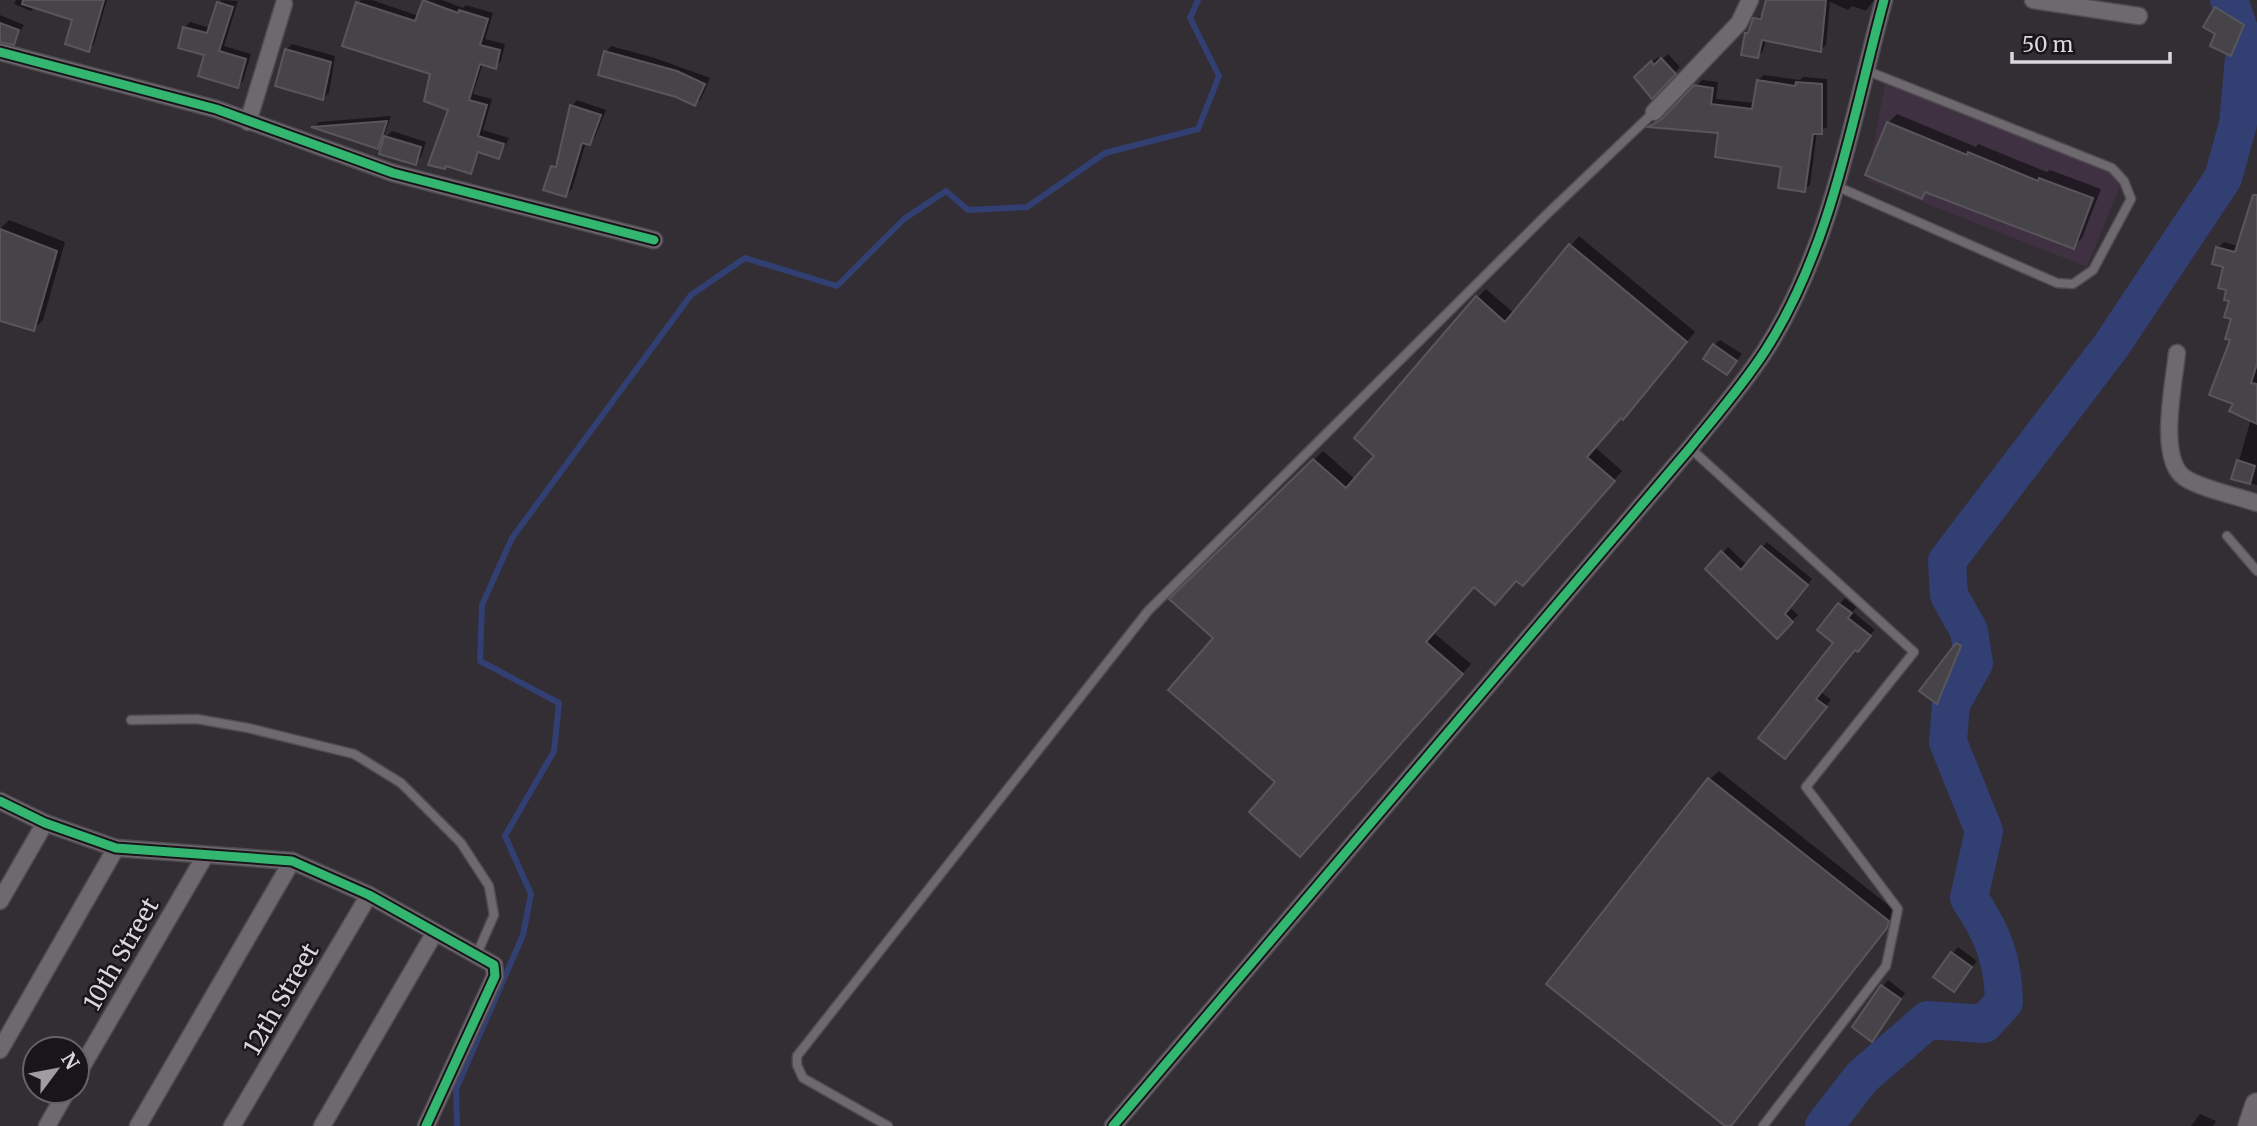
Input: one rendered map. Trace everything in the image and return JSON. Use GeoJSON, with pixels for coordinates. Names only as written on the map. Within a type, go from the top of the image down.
{"type":"FeatureCollection","features":[{"type":"Feature","properties":{"kind":"street"},"geometry":{"type":"LineString","coordinates":[[1654,112],[1739,23],[1750,0]]}},
{"type":"Feature","properties":{"kind":"street"},"geometry":{"type":"LineString","coordinates":[[1113,1126],[1690,448],[1765,351],[1808,269],[1836,186],[1884,0]]}},
{"type":"Feature","properties":{"kind":"street"},"geometry":{"type":"LineString","coordinates":[[2033,0],[2138,16]]}},
{"type":"Feature","properties":{"kind":"street"},"geometry":{"type":"LineString","coordinates":[[248,122],[284,4]]}},
{"type":"Feature","properties":{"kind":"street"},"geometry":{"type":"LineString","coordinates":[[0,52],[216,108],[248,122],[393,173],[654,240]]}},
{"type":"Feature","properties":{"kind":"street"},"geometry":{"type":"LineString","coordinates":[[2177,353],[2169,445],[2172,464],[2185,478],[2257,503]]}},
{"type":"Feature","properties":{"kind":"street"},"geometry":{"type":"LineString","coordinates":[[0,802],[46,823],[116,848],[292,860],[369,895],[434,934],[494,965],[496,974],[426,1126]]}},
{"type":"Feature","properties":{"kind":"street"},"geometry":{"type":"LineString","coordinates":[[0,901],[46,823]]}},
{"type":"Feature","properties":{"kind":"street"},"geometry":{"type":"LineString","coordinates":[[0,1050],[116,848]]}},
{"type":"Feature","properties":{"kind":"street","name":"10th Street"},"geometry":{"type":"LineString","coordinates":[[91,1051],[205,856]]}},
{"type":"Feature","properties":{"kind":"street"},"geometry":{"type":"LineString","coordinates":[[138,1126],[292,860]]}},
{"type":"Feature","properties":{"kind":"street","name":"12th Street"},"geometry":{"type":"LineString","coordinates":[[232,1126],[369,895]]}},
{"type":"Feature","properties":{"kind":"street"},"geometry":{"type":"LineString","coordinates":[[322,1126],[434,934]]}},
{"type":"Feature","properties":{"kind":"street"},"geometry":{"type":"LineString","coordinates":[[47,1126],[59,1105]]}},
{"type":"Feature","properties":{"kind":"street"},"geometry":{"type":"LineString","coordinates":[[2250,1126],[2257,1105]]}},
{"type":"Feature","properties":{"kind":"lane"},"geometry":{"type":"LineString","coordinates":[[1836,186],[2057,284],[2073,285],[2093,270],[2132,199],[2124,181],[2112,168],[1865,70]]}},
{"type":"Feature","properties":{"kind":"lane"},"geometry":{"type":"LineString","coordinates":[[888,1126],[803,1078],[797,1065],[797,1056],[1148,611],[1536,225],[1654,112]]}},
{"type":"Feature","properties":{"kind":"lane"},"geometry":{"type":"LineString","coordinates":[[1690,448],[1914,652],[1806,787],[1898,909],[1885,966],[1763,1126]]}},
{"type":"Feature","properties":{"kind":"lane"},"geometry":{"type":"LineString","coordinates":[[2227,536],[2257,571]]}},
{"type":"Feature","properties":{"kind":"lane"},"geometry":{"type":"LineString","coordinates":[[131,720],[197,719],[248,728],[354,754],[401,783],[461,843],[489,886],[494,915],[476,956]]}},
{"type":"Feature","properties":{"kind":"shaded area"},"geometry":{"type":"Polygon","coordinates":[[[1886,79],[2123,178],[2087,267],[1867,180],[1886,79]]]}},
{"type":"Feature","properties":{"kind":"building"},"geometry":{"type":"Polygon","coordinates":[[[23,0],[104,0],[89,52],[65,44],[72,20],[22,4],[23,0]]]}},
{"type":"Feature","properties":{"kind":"building"},"geometry":{"type":"Polygon","coordinates":[[[423,0],[458,13],[459,10],[488,19],[480,45],[500,50],[496,69],[480,64],[469,100],[487,105],[478,136],[504,144],[499,159],[478,152],[471,174],[446,166],[445,169],[428,165],[448,110],[424,101],[430,74],[342,46],[356,2],[415,21],[423,0]]]}},
{"type":"Feature","properties":{"kind":"building"},"geometry":{"type":"Polygon","coordinates":[[[1766,0],[1826,0],[1821,52],[1762,40],[1758,58],[1741,55],[1745,33],[1748,33],[1753,18],[1761,19],[1766,0]]]}},
{"type":"Feature","properties":{"kind":"building"},"geometry":{"type":"Polygon","coordinates":[[[217,2],[233,7],[219,51],[246,59],[238,88],[198,76],[204,55],[178,48],[183,27],[207,33],[217,2]]]}},
{"type":"Feature","properties":{"kind":"building"},"geometry":{"type":"Polygon","coordinates":[[[2215,7],[2244,25],[2231,56],[2210,46],[2215,34],[2203,27],[2215,7]]]}},
{"type":"Feature","properties":{"kind":"building"},"geometry":{"type":"Polygon","coordinates":[[[0,23],[19,30],[14,45],[0,42],[0,23]]]}},
{"type":"Feature","properties":{"kind":"building"},"geometry":{"type":"Polygon","coordinates":[[[285,49],[331,62],[323,100],[275,86],[285,49]]]}},
{"type":"Feature","properties":{"kind":"building"},"geometry":{"type":"Polygon","coordinates":[[[604,51],[677,71],[705,84],[695,106],[676,97],[598,75],[604,51]]]}},
{"type":"Feature","properties":{"kind":"building"},"geometry":{"type":"Polygon","coordinates":[[[1661,58],[1676,74],[1652,99],[1634,77],[1651,61],[1654,65],[1661,58]]]}},
{"type":"Feature","properties":{"kind":"building"},"geometry":{"type":"Polygon","coordinates":[[[1757,80],[1795,86],[1796,82],[1822,84],[1822,134],[1813,134],[1805,192],[1778,188],[1781,167],[1715,157],[1718,133],[1648,127],[1662,119],[1694,85],[1713,88],[1711,104],[1752,109],[1757,80]]]}},
{"type":"Feature","properties":{"kind":"building"},"geometry":{"type":"Polygon","coordinates":[[[570,105],[601,115],[590,145],[582,143],[566,197],[543,190],[551,166],[556,167],[570,105]]]}},
{"type":"Feature","properties":{"kind":"building"},"geometry":{"type":"Polygon","coordinates":[[[387,121],[378,149],[311,127],[387,121]]]}},
{"type":"Feature","properties":{"kind":"building"},"geometry":{"type":"Polygon","coordinates":[[[1887,122],[1967,155],[1968,152],[2038,181],[2039,178],[2093,198],[2074,249],[1925,192],[1922,199],[1865,175],[1887,122]]]}},
{"type":"Feature","properties":{"kind":"building"},"geometry":{"type":"Polygon","coordinates":[[[384,136],[421,147],[416,165],[379,154],[384,136]]]}},
{"type":"Feature","properties":{"kind":"building"},"geometry":{"type":"Polygon","coordinates":[[[2253,195],[2257,195],[2257,364],[2251,383],[2257,384],[2257,424],[2229,411],[2233,404],[2209,395],[2230,340],[2225,339],[2231,319],[2224,317],[2229,301],[2224,300],[2226,290],[2218,288],[2223,267],[2212,264],[2216,247],[2235,252],[2253,195]]]}},
{"type":"Feature","properties":{"kind":"building"},"geometry":{"type":"Polygon","coordinates":[[[0,229],[57,251],[34,331],[0,321],[0,229]]]}},
{"type":"Feature","properties":{"kind":"building"},"geometry":{"type":"Polygon","coordinates":[[[1569,244],[1687,342],[1623,420],[1621,418],[1587,457],[1615,481],[1523,586],[1516,581],[1495,605],[1474,587],[1426,642],[1463,674],[1300,857],[1249,812],[1275,782],[1168,690],[1213,638],[1169,599],[1313,459],[1346,488],[1374,456],[1354,438],[1476,296],[1505,322],[1569,244]]]}},
{"type":"Feature","properties":{"kind":"building"},"geometry":{"type":"Polygon","coordinates":[[[1713,344],[1737,361],[1727,375],[1703,359],[1713,344]]]}},
{"type":"Feature","properties":{"kind":"building"},"geometry":{"type":"Polygon","coordinates":[[[2237,460],[2255,466],[2250,484],[2231,479],[2237,460]]]}},
{"type":"Feature","properties":{"kind":"building"},"geometry":{"type":"Polygon","coordinates":[[[1761,546],[1808,585],[1785,614],[1793,622],[1777,639],[1705,569],[1721,551],[1741,570],[1761,546]]]}},
{"type":"Feature","properties":{"kind":"building"},"geometry":{"type":"Polygon","coordinates":[[[1838,603],[1852,613],[1848,618],[1871,636],[1858,652],[1855,650],[1816,699],[1827,707],[1785,759],[1758,738],[1833,643],[1817,630],[1838,603]]]}},
{"type":"Feature","properties":{"kind":"building"},"geometry":{"type":"Polygon","coordinates":[[[1956,643],[1961,646],[1937,704],[1919,691],[1956,643]]]}},
{"type":"Feature","properties":{"kind":"building"},"geometry":{"type":"Polygon","coordinates":[[[1708,778],[1889,921],[1887,928],[1731,1126],[1725,1126],[1546,984],[1708,778]]]}},
{"type":"Feature","properties":{"kind":"building"},"geometry":{"type":"Polygon","coordinates":[[[1951,952],[1972,967],[1954,992],[1933,977],[1951,952]]]}},
{"type":"Feature","properties":{"kind":"building"},"geometry":{"type":"Polygon","coordinates":[[[1881,985],[1901,999],[1872,1042],[1852,1027],[1881,985]]]}},
{"type":"Feature","properties":{"kind":"waterway"},"geometry":{"type":"LineString","coordinates":[[457,1126],[456,1089],[523,935],[531,894],[505,836],[554,751],[559,703],[480,661],[482,605],[512,538],[691,295],[745,258],[837,286],[904,219],[946,191],[968,210],[1027,207],[1105,153],[1198,129],[1219,76],[1190,18],[1198,0]]}},
{"type":"Feature","properties":{"kind":"waterway"},"geometry":{"type":"LineString","coordinates":[[1824,1126],[1862,1077],[1928,1020],[1984,1024],[2004,1002],[1995,947],[1969,898],[1984,831],[1948,742],[1951,704],[1974,663],[1969,631],[1949,595],[1947,561],[2111,346],[2223,178],[2238,124],[2245,47],[2229,0]]}},
{"type":"Feature","properties":{"kind":"cycle path"},"geometry":{"type":"LineString","coordinates":[[1113,1126],[1690,448],[1729,401],[1765,351],[1788,311],[1824,225],[1838,181],[1884,0]]}},
{"type":"Feature","properties":{"kind":"cycle path"},"geometry":{"type":"LineString","coordinates":[[0,52],[216,109],[393,173],[654,240]]}},
{"type":"Feature","properties":{"kind":"cycle path"},"geometry":{"type":"LineString","coordinates":[[0,801],[45,823],[116,848],[292,861],[369,895],[494,965],[495,976],[426,1126]]}}]}
